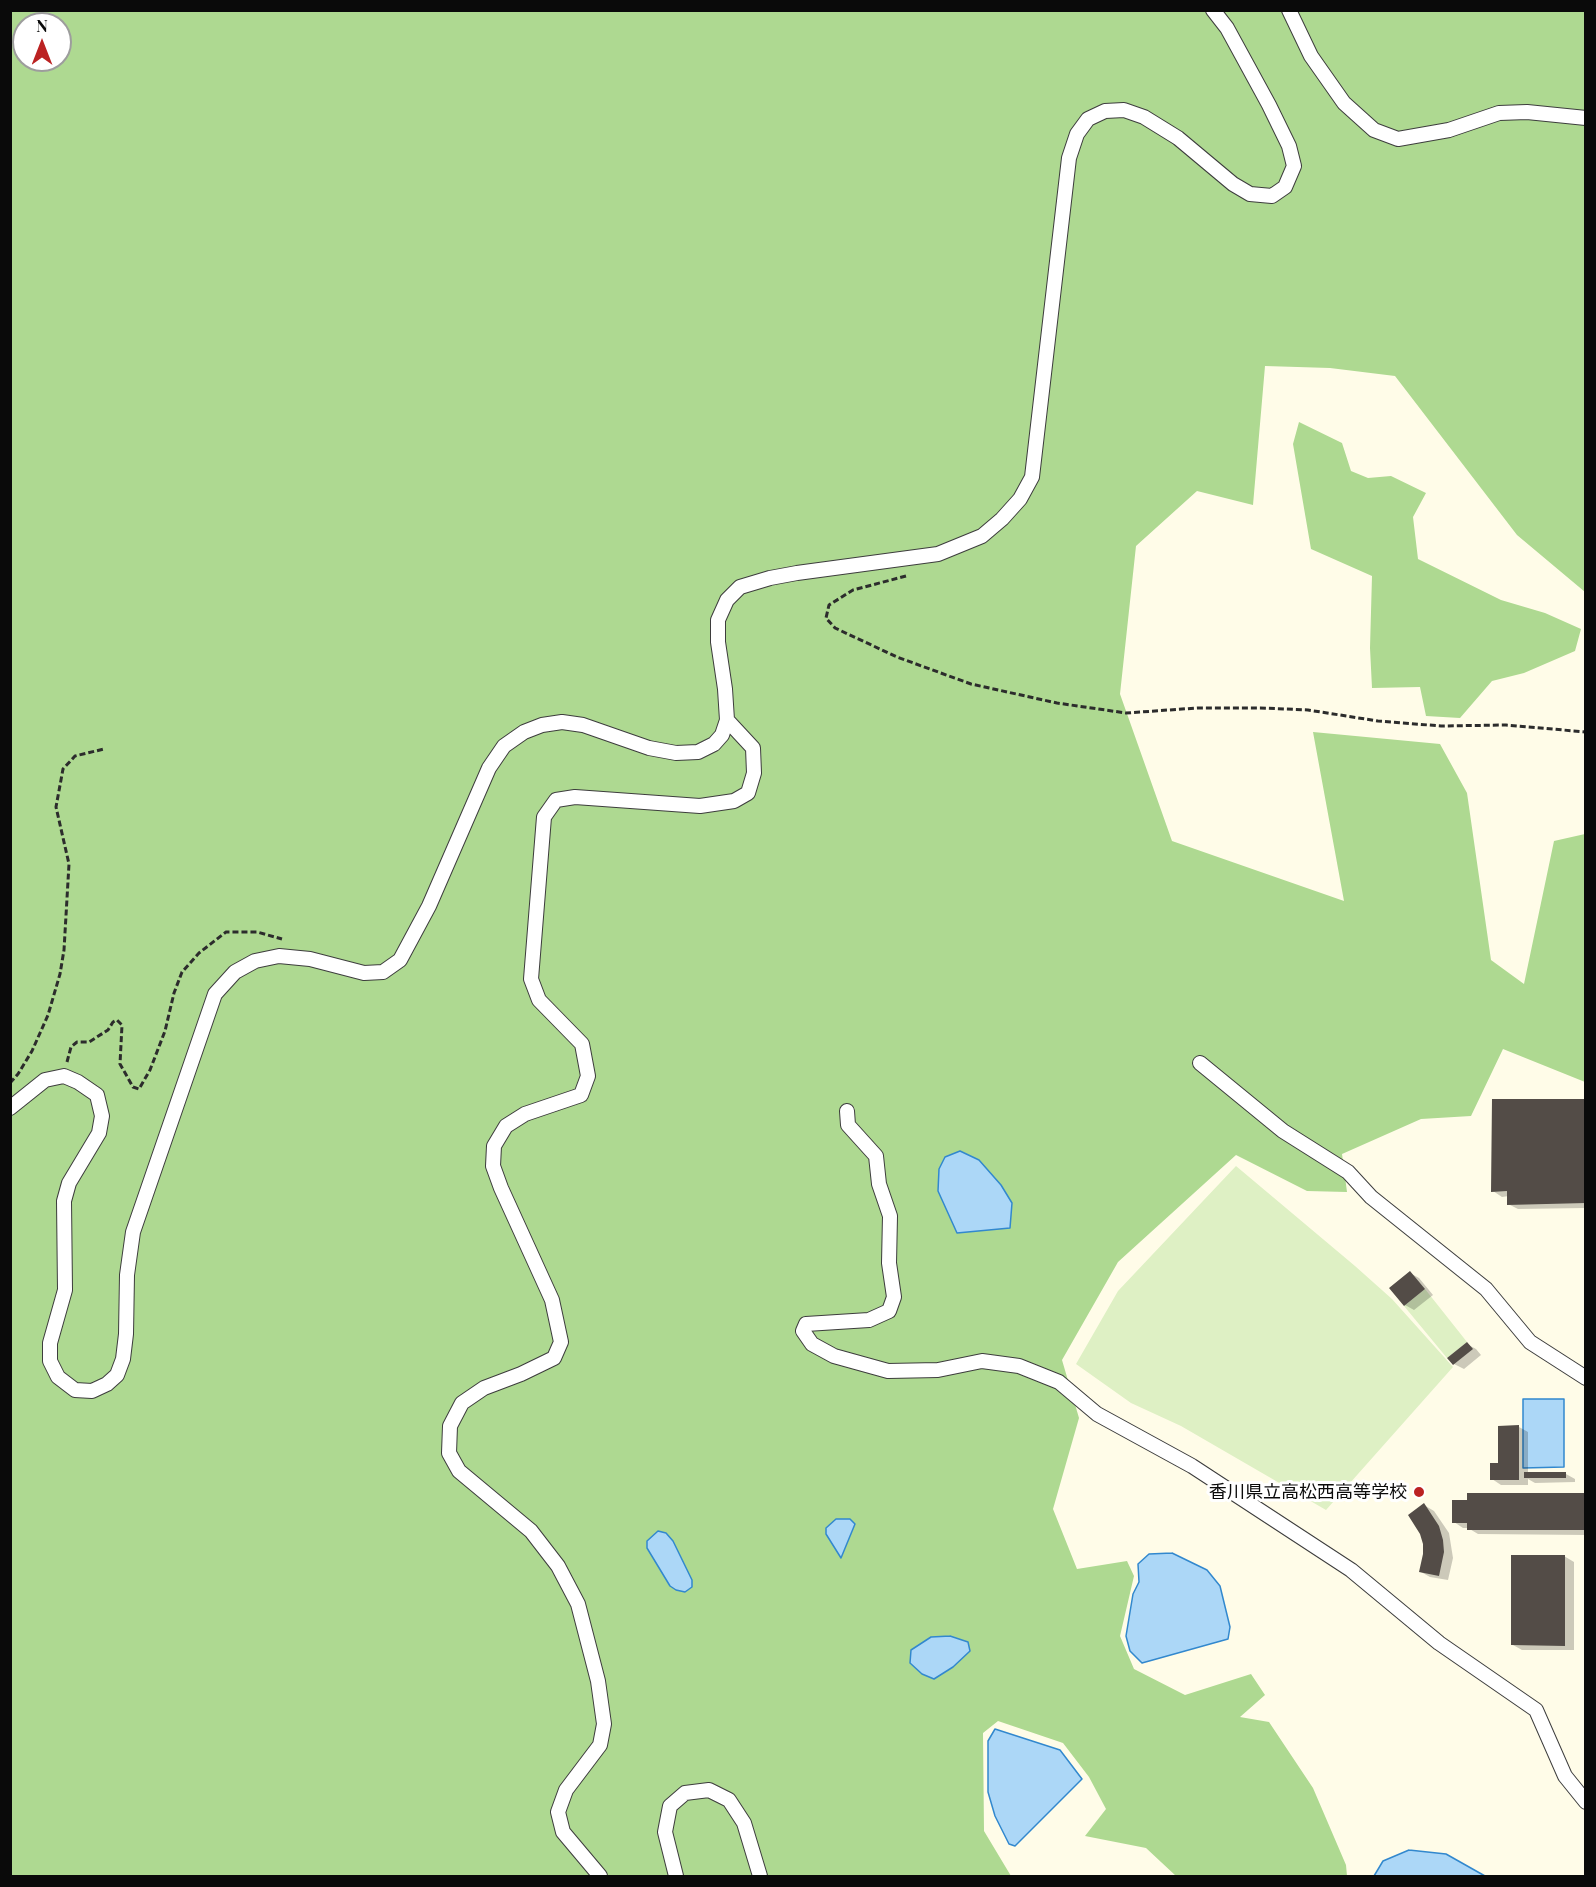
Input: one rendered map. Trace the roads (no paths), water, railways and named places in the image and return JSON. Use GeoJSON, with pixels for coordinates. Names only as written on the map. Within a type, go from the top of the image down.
{"type":"FeatureCollection","features":[{"type":"Feature","properties":{"kind":"street"},"geometry":{"type":"LineString","coordinates":[[10,1108],[45,1080],[64,1076],[97,1095],[102,1116],[99,1133],[69,1183],[64,1201],[65,1290],[50,1343],[50,1361],[58,1377],[75,1390],[92,1391],[107,1384],[117,1375],[123,1359],[126,1334],[127,1275],[133,1232],[216,994],[235,972],[255,961],[279,956],[310,959],[364,973],[383,972],[400,960],[429,906],[489,768],[504,746],[524,732],[542,725],[562,722],[583,724],[649,748],[676,753],[698,752],[714,744],[722,735],[727,720],[718,642],[718,620],[727,600],[740,587],[796,573],[938,554],[982,536],[1002,519],[1020,499],[1032,477],[1069,158],[1077,134],[1088,118],[1105,111],[1124,110],[1144,117],[1178,138],[1233,184],[1250,194],[1272,196],[1286,187],[1294,166],[1289,146],[1232,37],[1213,10]]}},
{"type":"Feature","properties":{"kind":"street"},"geometry":{"type":"LineString","coordinates":[[1290,10],[1311,56],[1344,103],[1374,130],[1398,139],[1449,130],[1499,113],[1527,112],[1586,118]]}},
{"type":"Feature","properties":{"kind":"street"},"geometry":{"type":"LineString","coordinates":[[600,1876],[563,1832],[558,1812],[566,1790],[600,1745],[604,1724],[598,1681],[578,1604],[558,1566],[531,1531],[459,1471],[449,1453],[450,1426],[462,1403],[484,1389],[554,1358],[561,1342],[552,1300],[493,1166],[494,1146],[506,1126],[525,1113],[581,1095],[588,1076],[582,1044],[539,1000],[531,979],[544,817],[556,800],[575,797],[700,806],[734,801],[748,793],[754,773],[753,748],[727,720]]}},
{"type":"Feature","properties":{"kind":"street"},"geometry":{"type":"LineString","coordinates":[[1200,1063],[1284,1131],[1348,1172],[1371,1197],[1486,1289],[1530,1342],[1586,1378]]}},
{"type":"Feature","properties":{"kind":"street"},"geometry":{"type":"LineString","coordinates":[[847,1111],[848,1125],[876,1156],[879,1184],[890,1215],[889,1263],[894,1297],[889,1311],[869,1320],[806,1323],[802,1331],[812,1344],[834,1356],[888,1371],[938,1370],[982,1360],[1019,1366],[1059,1382],[1097,1414],[1192,1466],[1351,1570],[1440,1643],[1536,1710],[1565,1776],[1586,1802]]}},
{"type":"Feature","properties":{"kind":"street"},"geometry":{"type":"LineString","coordinates":[[676,1876],[665,1832],[670,1806],[686,1793],[709,1790],[729,1800],[744,1823],[760,1876]]}},
{"type":"Feature","properties":{"kind":"water"},"geometry":{"type":"Polygon","coordinates":[[[960,1151],[979,1160],[1001,1185],[1012,1203],[1010,1228],[957,1233],[938,1191],[939,1169],[945,1157],[960,1151]]]}},
{"type":"Feature","properties":{"kind":"water"},"geometry":{"type":"Polygon","coordinates":[[[1523,1399],[1564,1399],[1564,1467],[1523,1468],[1523,1399]]]}},
{"type":"Feature","properties":{"kind":"water"},"geometry":{"type":"Polygon","coordinates":[[[836,1519],[850,1519],[855,1524],[841,1558],[826,1534],[826,1528],[836,1519]]]}},
{"type":"Feature","properties":{"kind":"water"},"geometry":{"type":"Polygon","coordinates":[[[658,1531],[666,1533],[673,1541],[692,1580],[692,1587],[685,1592],[670,1586],[647,1548],[647,1541],[658,1531]]]}},
{"type":"Feature","properties":{"kind":"water"},"geometry":{"type":"Polygon","coordinates":[[[1172,1553],[1207,1570],[1220,1586],[1230,1627],[1228,1639],[1142,1663],[1130,1651],[1126,1636],[1133,1594],[1139,1582],[1138,1564],[1149,1554],[1172,1553]]]}},
{"type":"Feature","properties":{"kind":"water"},"geometry":{"type":"Polygon","coordinates":[[[950,1636],[968,1642],[970,1651],[953,1667],[934,1679],[922,1674],[910,1663],[911,1650],[931,1637],[950,1636]]]}},
{"type":"Feature","properties":{"kind":"water"},"geometry":{"type":"Polygon","coordinates":[[[995,1729],[1060,1750],[1082,1779],[1015,1846],[1009,1844],[995,1816],[988,1792],[988,1741],[995,1729]]]}},
{"type":"Feature","properties":{"kind":"water"},"geometry":{"type":"Polygon","coordinates":[[[1409,1850],[1446,1854],[1485,1876],[1374,1876],[1383,1861],[1409,1850]]]}},
{"type":"Feature","properties":{"kind":"place","name":"香川県立高松西高等学校"},"geometry":{"type":"Point","coordinates":[1419,1492]}}]}
